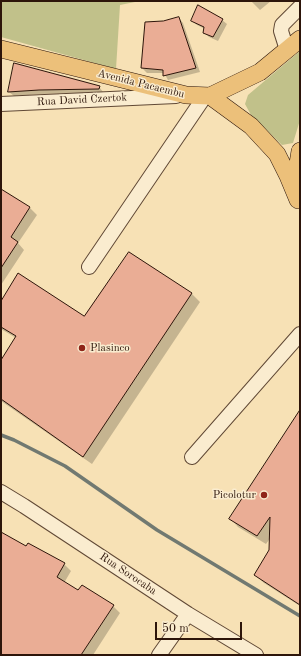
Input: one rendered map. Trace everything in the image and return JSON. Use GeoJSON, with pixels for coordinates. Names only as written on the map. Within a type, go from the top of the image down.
{"type":"FeatureCollection","features":[{"type":"Feature","properties":{"kind":"main road","name":"Avenida Pacaembu"},"geometry":{"type":"LineString","coordinates":[[1,49],[186,95],[208,96],[260,72],[295,44]]}},
{"type":"Feature","properties":{"kind":"main road"},"geometry":{"type":"LineString","coordinates":[[208,96],[251,126],[277,154],[288,176],[299,204]]}},
{"type":"Feature","properties":{"kind":"main road"},"geometry":{"type":"LineString","coordinates":[[299,204],[297,170],[300,151]]}},
{"type":"Feature","properties":{"kind":"street"},"geometry":{"type":"LineString","coordinates":[[295,44],[281,31],[282,25],[300,7]]}},
{"type":"Feature","properties":{"kind":"street","name":"Rua David Czertok"},"geometry":{"type":"LineString","coordinates":[[1,104],[186,95]]}},
{"type":"Feature","properties":{"kind":"street"},"geometry":{"type":"LineString","coordinates":[[89,267],[208,96]]}},
{"type":"Feature","properties":{"kind":"street"},"geometry":{"type":"LineString","coordinates":[[192,457],[300,334]]}},
{"type":"Feature","properties":{"kind":"street","name":"Rua Sorocaba"},"geometry":{"type":"LineString","coordinates":[[1,492],[188,614],[256,655]]}},
{"type":"Feature","properties":{"kind":"street"},"geometry":{"type":"LineString","coordinates":[[159,655],[188,614]]}},
{"type":"Feature","properties":{"kind":"green space"},"geometry":{"type":"Polygon","coordinates":[[[1,1],[140,1],[120,5],[116,69],[1,37],[1,1]]]}},
{"type":"Feature","properties":{"kind":"green space"},"geometry":{"type":"Polygon","coordinates":[[[300,51],[300,120],[293,143],[282,145],[251,115],[245,104],[248,95],[300,51]]]}},
{"type":"Feature","properties":{"kind":"building"},"geometry":{"type":"Polygon","coordinates":[[[198,5],[223,19],[213,37],[203,33],[204,27],[191,21],[198,5]]]}},
{"type":"Feature","properties":{"kind":"building"},"geometry":{"type":"Polygon","coordinates":[[[179,17],[196,68],[163,76],[163,70],[141,68],[145,22],[163,21],[179,17]]]}},
{"type":"Feature","properties":{"kind":"building"},"geometry":{"type":"Polygon","coordinates":[[[14,63],[100,86],[99,89],[8,92],[14,63]]]}},
{"type":"Feature","properties":{"kind":"building"},"geometry":{"type":"Polygon","coordinates":[[[1,189],[30,207],[11,237],[18,242],[1,268],[1,189]]]}},
{"type":"Feature","properties":{"kind":"building","name":"Plasinco"},"geometry":{"type":"Polygon","coordinates":[[[129,252],[192,293],[83,457],[1,399],[1,360],[16,336],[1,327],[1,301],[18,273],[84,316],[129,252]]]}},
{"type":"Feature","properties":{"kind":"building"},"geometry":{"type":"Polygon","coordinates":[[[300,410],[300,605],[254,575],[269,550],[270,517],[257,536],[229,519],[300,410]]]}},
{"type":"Feature","properties":{"kind":"building"},"geometry":{"type":"Polygon","coordinates":[[[1,532],[26,546],[28,543],[65,563],[57,577],[78,590],[82,585],[114,605],[81,655],[1,655],[1,532]]]}},
{"type":"Feature","properties":{"kind":"waterway"},"geometry":{"type":"LineString","coordinates":[[1,435],[65,466],[157,530],[300,616]]}},
{"type":"Feature","properties":{"kind":"place","name":"Plasinco"},"geometry":{"type":"Point","coordinates":[82,348]}},
{"type":"Feature","properties":{"kind":"place","name":"Picolotur"},"geometry":{"type":"Point","coordinates":[264,495]}}]}
